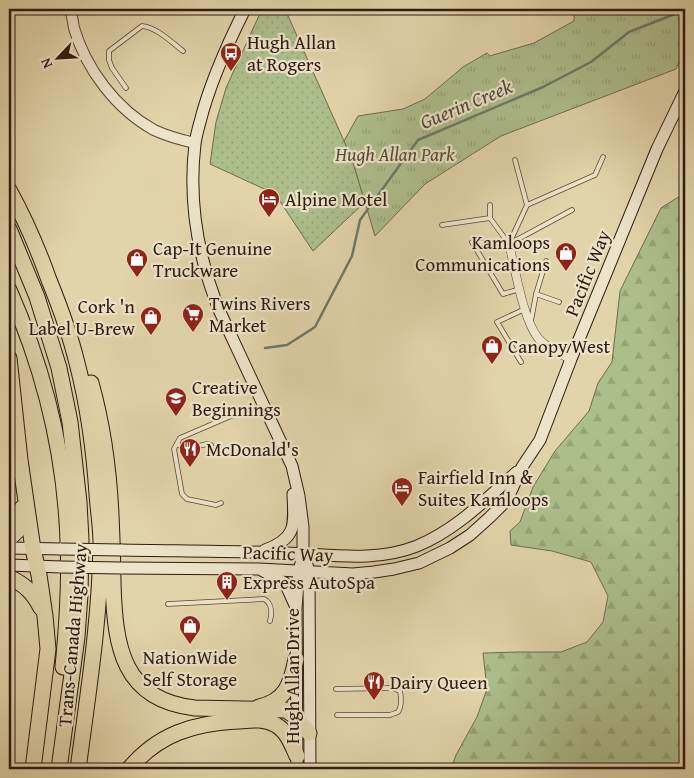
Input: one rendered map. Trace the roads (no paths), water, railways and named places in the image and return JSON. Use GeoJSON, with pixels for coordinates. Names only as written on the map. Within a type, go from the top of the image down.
{"type":"FeatureCollection","features":[{"type":"Feature","properties":{"kind":"highway","name":"Trans-Canada Highway"},"geometry":{"type":"LineString","coordinates":[[9,190],[39,252],[66,324],[85,398],[95,468],[101,540],[100,575],[87,711],[78,769]]}},
{"type":"Feature","properties":{"kind":"highway","name":"Trans-Canada Highway"},"geometry":{"type":"LineString","coordinates":[[9,229],[36,297],[58,368],[70,422],[75,459],[81,540],[80,595],[77,637],[59,769]]}},
{"type":"Feature","properties":{"kind":"highway"},"geometry":{"type":"LineString","coordinates":[[9,290],[41,375],[52,414],[62,473],[67,523],[69,575],[62,675],[64,729]]}},
{"type":"Feature","properties":{"kind":"highway"},"geometry":{"type":"LineString","coordinates":[[66,324],[89,374],[101,427],[111,513],[114,614],[117,637],[129,670],[141,686],[158,698],[168,702],[195,708],[286,710],[296,717],[309,733]]}},
{"type":"Feature","properties":{"kind":"highway"},"geometry":{"type":"LineString","coordinates":[[9,358],[20,460],[45,616],[48,650],[33,769]]}},
{"type":"Feature","properties":{"kind":"highway"},"geometry":{"type":"LineString","coordinates":[[9,538],[17,532],[22,519],[20,460]]}},
{"type":"Feature","properties":{"kind":"highway"},"geometry":{"type":"LineString","coordinates":[[9,577],[22,584],[36,597],[45,616]]}},
{"type":"Feature","properties":{"kind":"highway"},"geometry":{"type":"LineString","coordinates":[[250,708],[267,705],[282,696],[290,682],[296,659]]}},
{"type":"Feature","properties":{"kind":"highway"},"geometry":{"type":"LineString","coordinates":[[129,769],[153,746],[165,738],[193,727],[231,721],[264,720],[282,729],[297,763]]}},
{"type":"Feature","properties":{"kind":"main road","name":"Hugh Allan Drive"},"geometry":{"type":"LineString","coordinates":[[245,9],[226,48],[202,114],[195,143],[194,202],[202,262],[210,288],[292,466],[299,496],[302,512],[310,769]]}},
{"type":"Feature","properties":{"kind":"main road","name":"Pacific Way"},"geometry":{"type":"LineString","coordinates":[[9,565],[260,569],[353,574],[394,570],[419,563],[436,556],[470,535],[507,500],[522,468],[540,440],[657,149],[685,91]]}},
{"type":"Feature","properties":{"kind":"main road"},"geometry":{"type":"LineString","coordinates":[[258,552],[286,539],[294,524],[292,466]]}},
{"type":"Feature","properties":{"kind":"main road","name":"Pacific Way"},"geometry":{"type":"LineString","coordinates":[[9,548],[258,552],[352,557],[390,553],[431,540],[461,521],[522,468]]}},
{"type":"Feature","properties":{"kind":"main road"},"geometry":{"type":"LineString","coordinates":[[461,521],[470,535]]}},
{"type":"Feature","properties":{"kind":"main road"},"geometry":{"type":"LineString","coordinates":[[260,569],[286,583],[296,608]]}},
{"type":"Feature","properties":{"kind":"main road","name":"Hugh Allan Drive"},"geometry":{"type":"LineString","coordinates":[[297,763],[296,608],[304,572]]}},
{"type":"Feature","properties":{"kind":"street"},"geometry":{"type":"LineString","coordinates":[[70,9],[74,28],[90,65],[114,99],[154,130],[195,143]]}},
{"type":"Feature","properties":{"kind":"street"},"geometry":{"type":"LineString","coordinates":[[509,244],[525,309],[538,338],[554,352],[571,359]]}},
{"type":"Feature","properties":{"kind":"lane"},"geometry":{"type":"LineString","coordinates":[[126,88],[112,68],[109,60],[109,51],[142,26],[150,27],[160,33],[183,51]]}},
{"type":"Feature","properties":{"kind":"lane"},"geometry":{"type":"LineString","coordinates":[[527,205],[595,175],[603,157]]}},
{"type":"Feature","properties":{"kind":"lane"},"geometry":{"type":"LineString","coordinates":[[509,244],[527,205],[515,160]]}},
{"type":"Feature","properties":{"kind":"lane"},"geometry":{"type":"LineString","coordinates":[[490,205],[490,218],[509,244]]}},
{"type":"Feature","properties":{"kind":"lane"},"geometry":{"type":"LineString","coordinates":[[520,289],[503,294],[472,242],[509,244],[572,210]]}},
{"type":"Feature","properties":{"kind":"lane"},"geometry":{"type":"LineString","coordinates":[[442,225],[490,218]]}},
{"type":"Feature","properties":{"kind":"lane"},"geometry":{"type":"LineString","coordinates":[[530,323],[546,261]]}},
{"type":"Feature","properties":{"kind":"lane"},"geometry":{"type":"LineString","coordinates":[[536,294],[558,302]]}},
{"type":"Feature","properties":{"kind":"lane"},"geometry":{"type":"LineString","coordinates":[[521,362],[498,322],[525,309]]}},
{"type":"Feature","properties":{"kind":"lane"},"geometry":{"type":"LineString","coordinates":[[221,503],[216,505],[187,499],[182,494],[174,449],[180,438],[231,416],[249,411]]}},
{"type":"Feature","properties":{"kind":"lane"},"geometry":{"type":"LineString","coordinates":[[177,444],[185,449],[207,444],[211,445]]}},
{"type":"Feature","properties":{"kind":"lane"},"geometry":{"type":"LineString","coordinates":[[168,604],[264,598],[270,606],[272,614],[270,620]]}},
{"type":"Feature","properties":{"kind":"lane"},"geometry":{"type":"LineString","coordinates":[[336,689],[392,688],[400,691],[401,695],[400,708],[394,714],[336,715]]}},
{"type":"Feature","properties":{"kind":"waterway","name":"Guerin Creek"},"geometry":{"type":"LineString","coordinates":[[265,348],[287,345],[315,327],[352,256],[360,220],[418,140],[543,87],[591,62],[629,32],[685,10]]}},
{"type":"Feature","properties":{"kind":"place","name":"Hugh Allan at Rogers"},"geometry":{"type":"Point","coordinates":[231,72]}},
{"type":"Feature","properties":{"kind":"place","name":"Alpine Motel"},"geometry":{"type":"Point","coordinates":[269,218]}},
{"type":"Feature","properties":{"kind":"place","name":"Kamloops Communications"},"geometry":{"type":"Point","coordinates":[566,272]}},
{"type":"Feature","properties":{"kind":"place","name":"Cap-It Genuine Truckware"},"geometry":{"type":"Point","coordinates":[137,278]}},
{"type":"Feature","properties":{"kind":"place","name":"Twins Rivers Market"},"geometry":{"type":"Point","coordinates":[193,333]}},
{"type":"Feature","properties":{"kind":"place","name":"Cork 'n Label U-Brew"},"geometry":{"type":"Point","coordinates":[151,336]}},
{"type":"Feature","properties":{"kind":"place","name":"Canopy West"},"geometry":{"type":"Point","coordinates":[492,365]}},
{"type":"Feature","properties":{"kind":"place","name":"Creative Beginnings"},"geometry":{"type":"Point","coordinates":[176,417]}},
{"type":"Feature","properties":{"kind":"place","name":"McDonald's"},"geometry":{"type":"Point","coordinates":[190,468]}},
{"type":"Feature","properties":{"kind":"place","name":"Fairfield Inn & Suites Kamloops"},"geometry":{"type":"Point","coordinates":[402,507]}},
{"type":"Feature","properties":{"kind":"place","name":"Express AutoSpa"},"geometry":{"type":"Point","coordinates":[227,601]}},
{"type":"Feature","properties":{"kind":"place","name":"NationWide Self Storage"},"geometry":{"type":"Point","coordinates":[190,645]}},
{"type":"Feature","properties":{"kind":"place","name":"Dairy Queen"},"geometry":{"type":"Point","coordinates":[374,701]}},
{"type":"Feature","properties":{"kind":"park label","name":"Hugh Allan Park"},"geometry":{"type":"Point","coordinates":[395,154]}}]}
